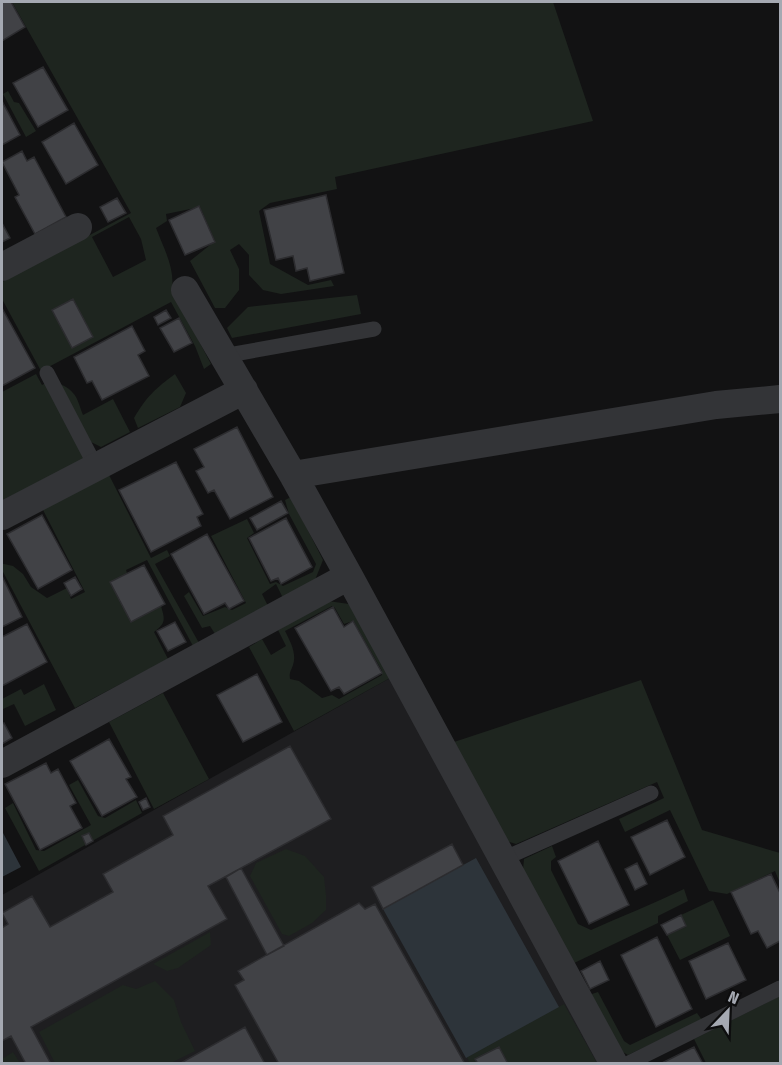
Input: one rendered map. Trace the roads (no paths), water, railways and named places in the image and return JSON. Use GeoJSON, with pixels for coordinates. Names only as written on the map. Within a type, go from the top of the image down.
{"type":"FeatureCollection","features":[{"type":"Feature","properties":{"kind":"street"},"geometry":{"type":"LineString","coordinates":[[2,267],[78,227]]}},
{"type":"Feature","properties":{"kind":"street"},"geometry":{"type":"LineString","coordinates":[[185,290],[349,576],[614,1064]]}},
{"type":"Feature","properties":{"kind":"street"},"geometry":{"type":"LineString","coordinates":[[2,516],[244,390]]}},
{"type":"Feature","properties":{"kind":"street"},"geometry":{"type":"LineString","coordinates":[[293,475],[716,405],[780,399]]}},
{"type":"Feature","properties":{"kind":"street"},"geometry":{"type":"LineString","coordinates":[[2,764],[349,576]]}},
{"type":"Feature","properties":{"kind":"lane"},"geometry":{"type":"LineString","coordinates":[[223,356],[374,329]]}},
{"type":"Feature","properties":{"kind":"lane"},"geometry":{"type":"LineString","coordinates":[[47,374],[96,467]]}},
{"type":"Feature","properties":{"kind":"lane"},"geometry":{"type":"LineString","coordinates":[[503,859],[651,794]]}},
{"type":"Feature","properties":{"kind":"lane"},"geometry":{"type":"LineString","coordinates":[[627,1064],[780,988]]}}]}
